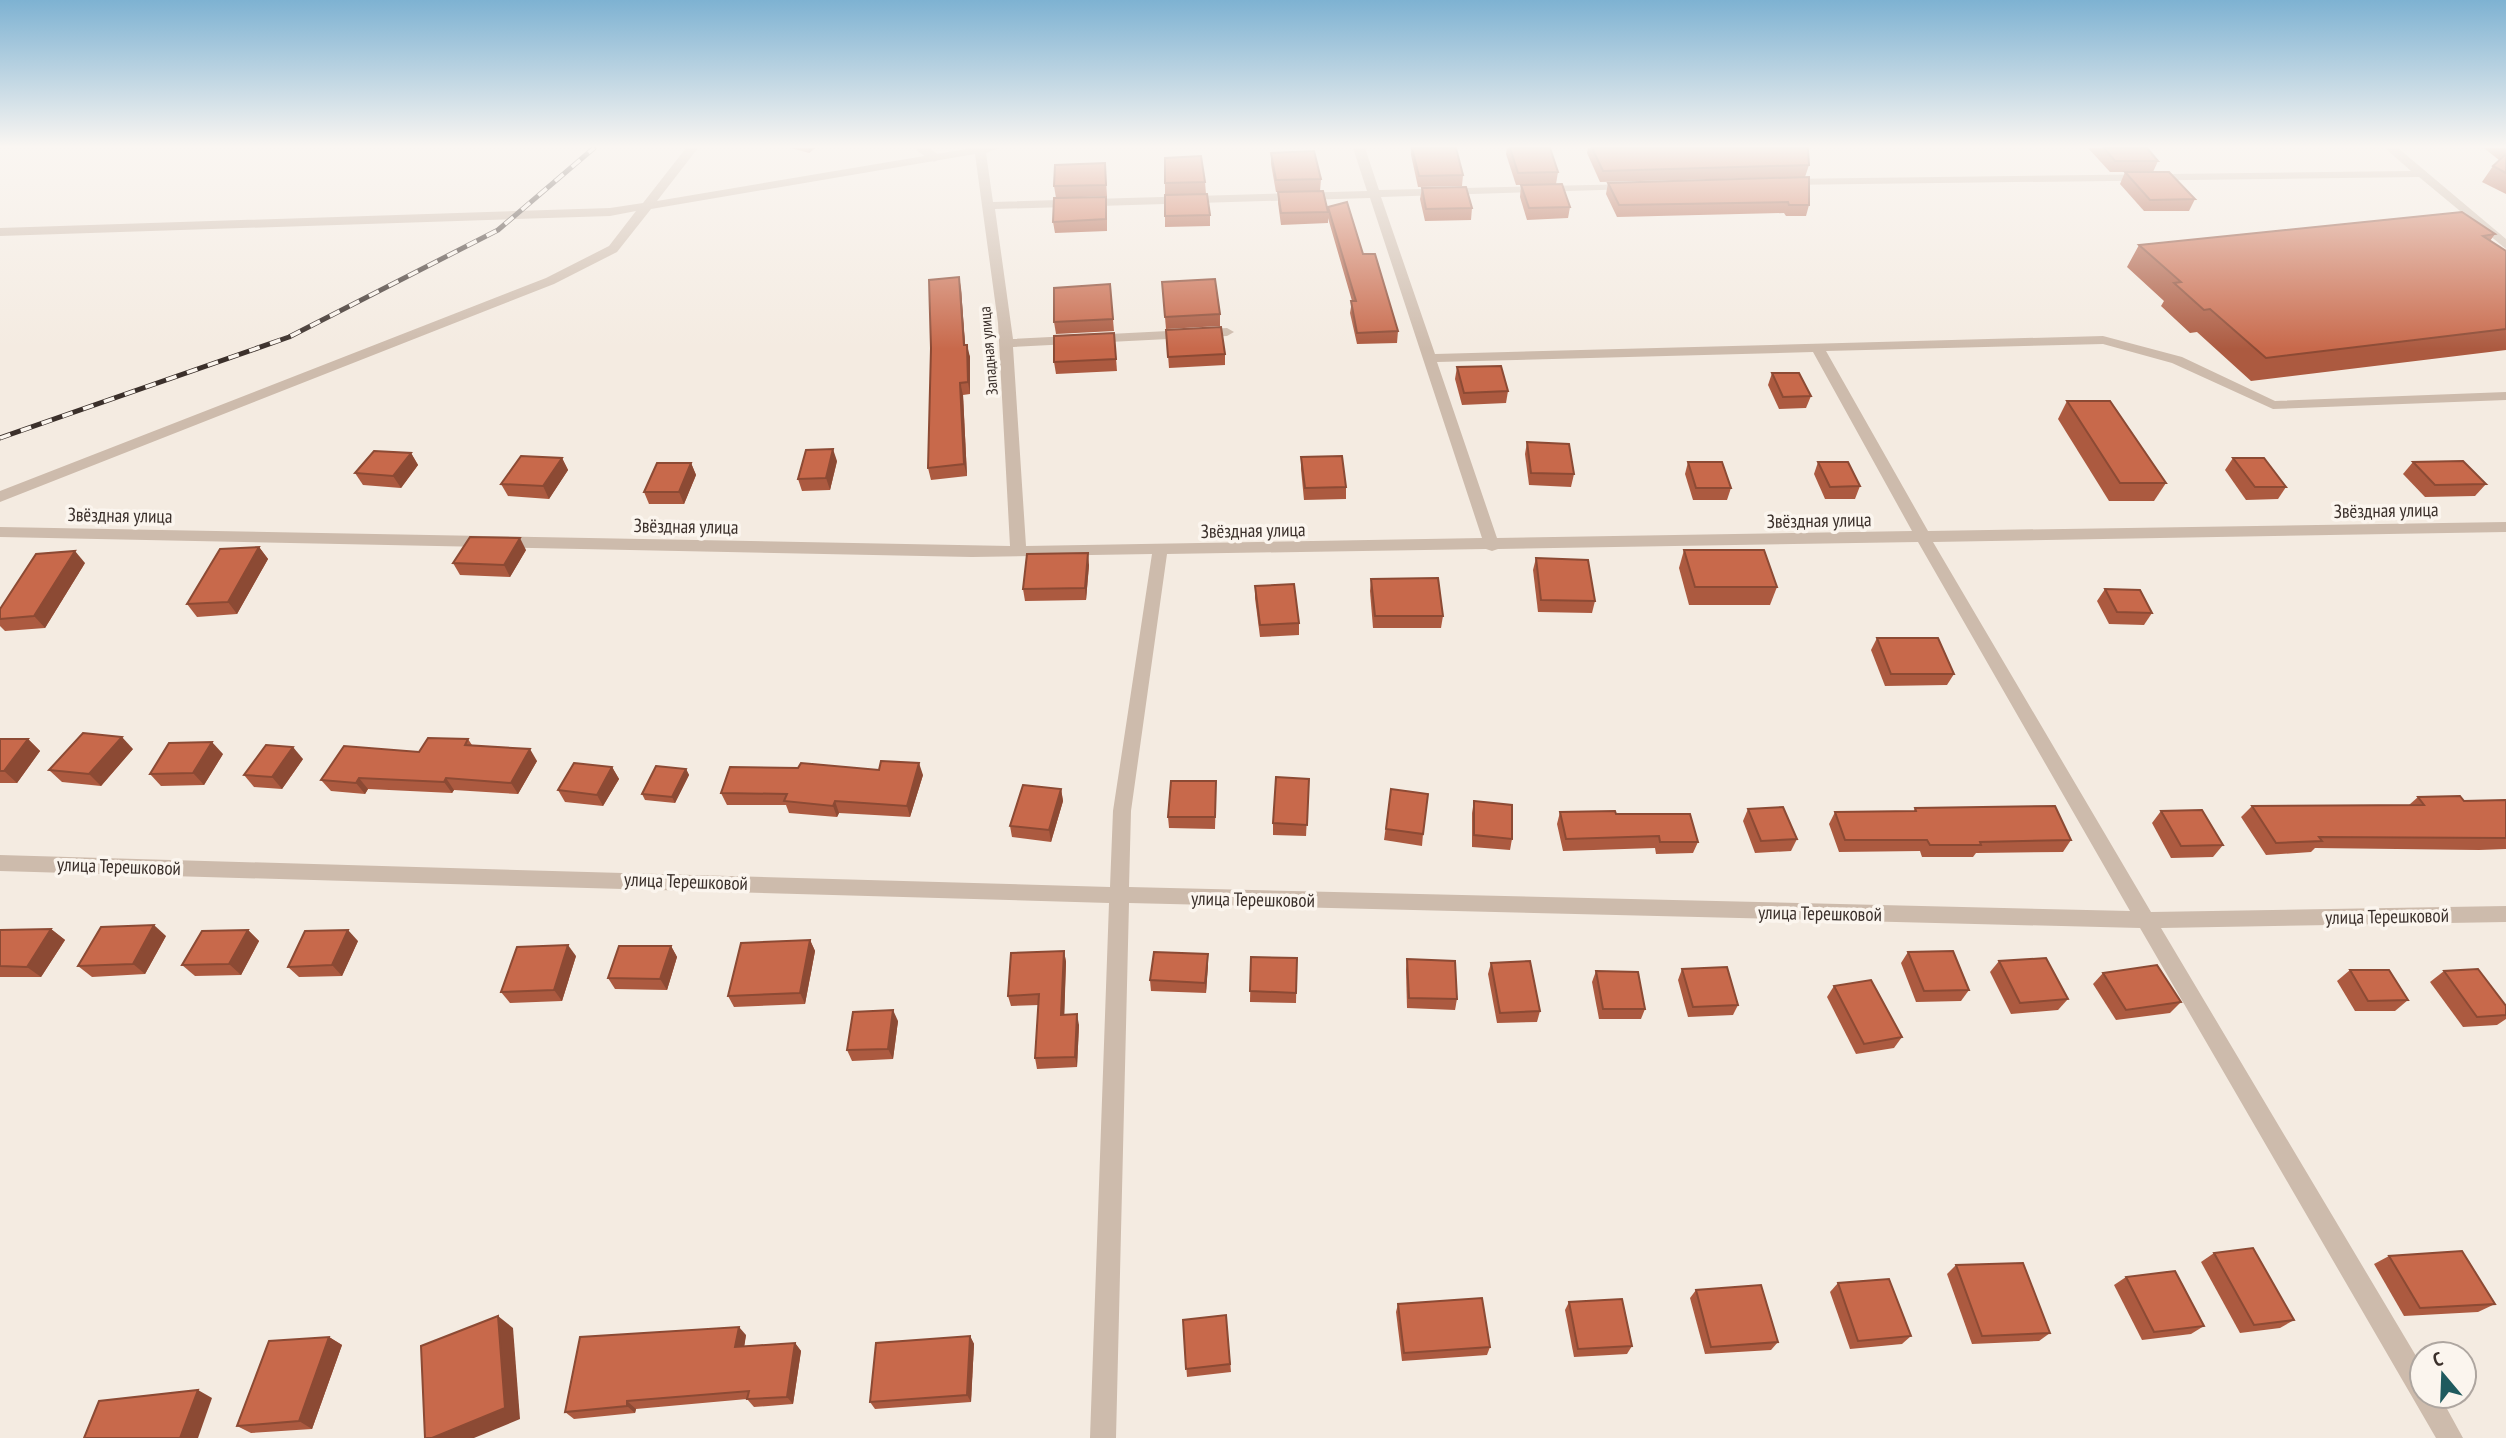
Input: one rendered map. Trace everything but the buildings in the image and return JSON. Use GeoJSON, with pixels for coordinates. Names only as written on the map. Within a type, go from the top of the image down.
{"type":"FeatureCollection","features":[{"type":"Feature","properties":{"kind":"street"},"geometry":{"type":"LineString","coordinates":[[0,232],[515,215]]}},
{"type":"Feature","properties":{"kind":"street"},"geometry":{"type":"LineString","coordinates":[[0,497],[550,281],[613,249],[640,215]]}},
{"type":"Feature","properties":{"kind":"street","name":"Западная улица"},"geometry":{"type":"LineString","coordinates":[[989,215],[1006,343],[1018,551]]}},
{"type":"Feature","properties":{"kind":"street"},"geometry":{"type":"LineString","coordinates":[[1382,215],[1492,546]]}},
{"type":"Feature","properties":{"kind":"street"},"geometry":{"type":"LineString","coordinates":[[2470,215],[2506,245]]}},
{"type":"Feature","properties":{"kind":"street"},"geometry":{"type":"LineString","coordinates":[[1006,343],[1227,332]]}},
{"type":"Feature","properties":{"kind":"street"},"geometry":{"type":"LineString","coordinates":[[1429,358],[2102,340],[2176,360],[2273,405],[2506,396]]}},
{"type":"Feature","properties":{"kind":"street"},"geometry":{"type":"LineString","coordinates":[[1817,348],[2144,920],[2408,1366]]}},
{"type":"Feature","properties":{"kind":"street","name":"Звёздная улица"},"geometry":{"type":"LineString","coordinates":[[0,532],[1018,551],[1160,551],[2506,527]]}},
{"type":"Feature","properties":{"kind":"street"},"geometry":{"type":"LineString","coordinates":[[1103,1438],[1122,811],[1160,551]]}},
{"type":"Feature","properties":{"kind":"street","name":"улица Терешковой"},"geometry":{"type":"LineString","coordinates":[[0,863],[1119,895],[2144,920],[2506,914]]}},
{"type":"Feature","properties":{"kind":"street"},"geometry":{"type":"LineString","coordinates":[[2434,1410],[2451,1438]]}},
{"type":"Feature","properties":{"kind":"railway"},"geometry":{"type":"LineString","coordinates":[[0,438],[289,337],[498,230],[515,215]]}}]}
